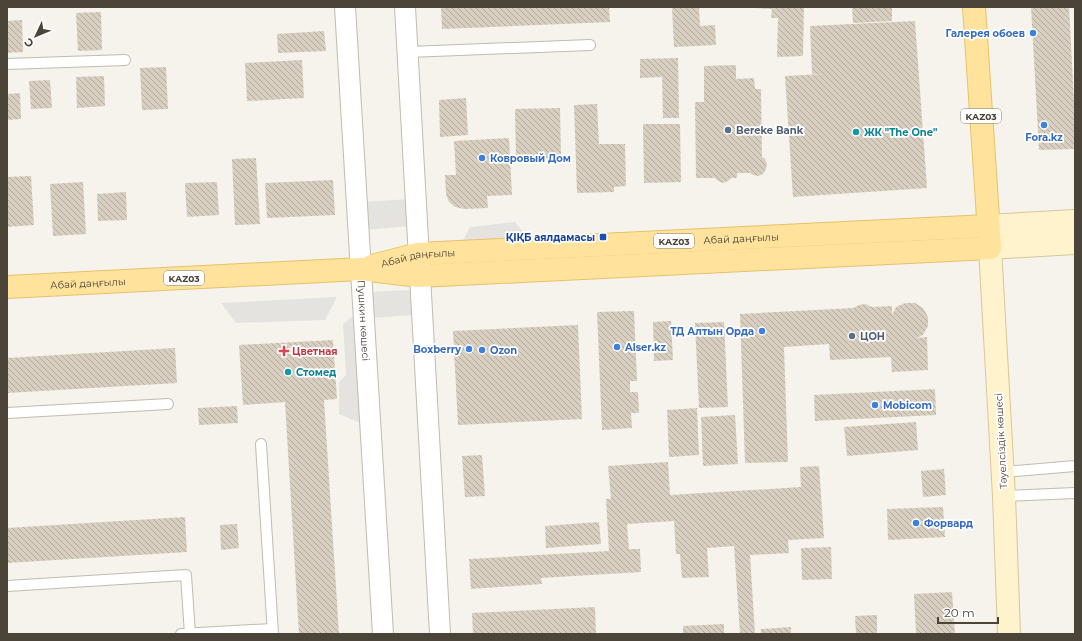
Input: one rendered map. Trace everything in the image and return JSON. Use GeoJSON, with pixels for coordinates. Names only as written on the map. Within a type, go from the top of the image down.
{"type":"FeatureCollection","features":[{"type":"Feature","properties":{"kind":"main road","name":"KАZ03"},"geometry":{"type":"LineString","coordinates":[[974,7],[990,248]]}},
{"type":"Feature","properties":{"kind":"main road","name":"Абай даңғылы"},"geometry":{"type":"LineString","coordinates":[[361,269],[418,254],[1075,221]]}},
{"type":"Feature","properties":{"kind":"main road","name":"Абай даңғылы"},"geometry":{"type":"LineString","coordinates":[[7,287],[361,269],[419,276],[1075,243]]}},
{"type":"Feature","properties":{"kind":"main road","name":"Тәуелсіздік көшесі"},"geometry":{"type":"LineString","coordinates":[[990,248],[1003,472],[1009,634]]}},
{"type":"Feature","properties":{"kind":"street","name":"Пушкин көшесі"},"geometry":{"type":"LineString","coordinates":[[345,7],[383,634]]}},
{"type":"Feature","properties":{"kind":"street"},"geometry":{"type":"LineString","coordinates":[[405,7],[440,634]]}},
{"type":"Feature","properties":{"kind":"lane"},"geometry":{"type":"LineString","coordinates":[[408,52],[590,45]]}},
{"type":"Feature","properties":{"kind":"lane"},"geometry":{"type":"LineString","coordinates":[[7,64],[125,60]]}},
{"type":"Feature","properties":{"kind":"lane"},"geometry":{"type":"LineString","coordinates":[[7,413],[168,404]]}},
{"type":"Feature","properties":{"kind":"lane"},"geometry":{"type":"LineString","coordinates":[[181,634],[273,632],[261,444]]}},
{"type":"Feature","properties":{"kind":"lane"},"geometry":{"type":"LineString","coordinates":[[1003,472],[1075,466]]}},
{"type":"Feature","properties":{"kind":"lane"},"geometry":{"type":"LineString","coordinates":[[1004,496],[1075,493]]}},
{"type":"Feature","properties":{"kind":"lane"},"geometry":{"type":"LineString","coordinates":[[7,586],[186,575],[190,634]]}},
{"type":"Feature","properties":{"kind":"shaded area"},"geometry":{"type":"Polygon","coordinates":[[[409,199],[410,226],[365,230],[362,202],[409,199]]]}},
{"type":"Feature","properties":{"kind":"shaded area"},"geometry":{"type":"Polygon","coordinates":[[[515,222],[528,238],[461,244],[470,227],[515,222]]]}},
{"type":"Feature","properties":{"kind":"shaded area"},"geometry":{"type":"Polygon","coordinates":[[[410,290],[413,315],[371,318],[369,292],[410,290]]]}},
{"type":"Feature","properties":{"kind":"shaded area"},"geometry":{"type":"Polygon","coordinates":[[[337,297],[325,320],[236,323],[221,303],[337,297]]]}},
{"type":"Feature","properties":{"kind":"shaded area"},"geometry":{"type":"Polygon","coordinates":[[[353,316],[360,423],[339,414],[339,382],[346,375],[343,324],[353,316]]]}},
{"type":"Feature","properties":{"kind":"building"},"geometry":{"type":"Polygon","coordinates":[[[441,7],[609,7],[610,22],[442,29],[441,7]]]}},
{"type":"Feature","properties":{"kind":"building"},"geometry":{"type":"Polygon","coordinates":[[[672,7],[699,7],[700,26],[715,25],[716,45],[674,47],[672,7]]]}},
{"type":"Feature","properties":{"kind":"building"},"geometry":{"type":"Polygon","coordinates":[[[753,7],[804,7],[803,56],[777,57],[778,18],[771,18],[772,9],[753,7]]]}},
{"type":"Feature","properties":{"kind":"building"},"geometry":{"type":"Polygon","coordinates":[[[852,7],[892,7],[892,21],[853,23],[852,7]]]}},
{"type":"Feature","properties":{"kind":"building"},"geometry":{"type":"Polygon","coordinates":[[[1031,7],[1069,7],[1075,120],[1075,149],[1039,150],[1031,7]]]}},
{"type":"Feature","properties":{"kind":"building"},"geometry":{"type":"Polygon","coordinates":[[[101,12],[102,50],[78,51],[76,13],[101,12]]]}},
{"type":"Feature","properties":{"kind":"building"},"geometry":{"type":"Polygon","coordinates":[[[22,20],[23,52],[7,53],[7,21],[22,20]]]}},
{"type":"Feature","properties":{"kind":"building","name":"ЖК \"The One\""},"geometry":{"type":"Polygon","coordinates":[[[915,21],[927,188],[793,197],[785,76],[824,74],[812,74],[810,26],[915,21]]]}},
{"type":"Feature","properties":{"kind":"building"},"geometry":{"type":"Polygon","coordinates":[[[324,31],[326,51],[278,53],[277,34],[324,31]]]}},
{"type":"Feature","properties":{"kind":"building"},"geometry":{"type":"Polygon","coordinates":[[[678,58],[679,118],[663,118],[662,77],[640,78],[640,59],[678,58]]]}},
{"type":"Feature","properties":{"kind":"building"},"geometry":{"type":"Polygon","coordinates":[[[302,60],[304,98],[247,101],[245,63],[302,60]]]}},
{"type":"Feature","properties":{"kind":"building","name":"Bereke Bank"},"geometry":{"type":"Polygon","coordinates":[[[736,65],[736,79],[754,78],[755,89],[761,89],[762,157],[765,159],[767,164],[766,169],[763,174],[758,176],[750,173],[737,173],[737,178],[731,178],[723,183],[715,178],[696,178],[695,102],[704,102],[704,66],[736,65]]]}},
{"type":"Feature","properties":{"kind":"building"},"geometry":{"type":"Polygon","coordinates":[[[166,67],[168,109],[142,110],[140,68],[166,67]]]}},
{"type":"Feature","properties":{"kind":"building"},"geometry":{"type":"Polygon","coordinates":[[[104,76],[105,106],[77,108],[76,77],[104,76]]]}},
{"type":"Feature","properties":{"kind":"building"},"geometry":{"type":"Polygon","coordinates":[[[50,80],[52,108],[31,109],[29,81],[50,80]]]}},
{"type":"Feature","properties":{"kind":"building"},"geometry":{"type":"Polygon","coordinates":[[[20,93],[21,119],[7,120],[7,94],[20,93]]]}},
{"type":"Feature","properties":{"kind":"building"},"geometry":{"type":"Polygon","coordinates":[[[466,98],[468,135],[440,137],[439,100],[466,98]]]}},
{"type":"Feature","properties":{"kind":"building"},"geometry":{"type":"Polygon","coordinates":[[[597,104],[599,144],[625,144],[626,186],[614,187],[614,192],[577,193],[574,105],[597,104]]]}},
{"type":"Feature","properties":{"kind":"building"},"geometry":{"type":"Polygon","coordinates":[[[560,108],[561,158],[516,159],[515,109],[560,108]]]}},
{"type":"Feature","properties":{"kind":"building"},"geometry":{"type":"Polygon","coordinates":[[[643,124],[680,124],[681,182],[644,183],[643,124]]]}},
{"type":"Feature","properties":{"kind":"building","name":"Ковровый Дом"},"geometry":{"type":"Polygon","coordinates":[[[509,138],[512,195],[487,196],[488,208],[464,209],[455,207],[449,202],[446,194],[445,175],[456,175],[454,141],[509,138]]]}},
{"type":"Feature","properties":{"kind":"building"},"geometry":{"type":"Polygon","coordinates":[[[256,158],[260,224],[235,225],[232,159],[256,158]]]}},
{"type":"Feature","properties":{"kind":"building"},"geometry":{"type":"Polygon","coordinates":[[[31,176],[34,225],[7,227],[7,177],[31,176]]]}},
{"type":"Feature","properties":{"kind":"building"},"geometry":{"type":"Polygon","coordinates":[[[333,180],[335,215],[267,218],[265,183],[333,180]]]}},
{"type":"Feature","properties":{"kind":"building"},"geometry":{"type":"Polygon","coordinates":[[[83,182],[86,234],[53,236],[50,184],[83,182]]]}},
{"type":"Feature","properties":{"kind":"building"},"geometry":{"type":"Polygon","coordinates":[[[217,182],[219,215],[187,217],[185,183],[217,182]]]}},
{"type":"Feature","properties":{"kind":"building"},"geometry":{"type":"Polygon","coordinates":[[[126,192],[127,220],[98,221],[97,194],[126,192]]]}},
{"type":"Feature","properties":{"kind":"building"},"geometry":{"type":"Polygon","coordinates":[[[905,303],[915,303],[923,308],[928,317],[928,326],[923,335],[916,338],[927,337],[928,370],[892,372],[891,357],[830,360],[829,344],[784,347],[788,462],[745,463],[740,314],[853,308],[865,304],[872,307],[892,306],[892,315],[896,307],[905,303]]]}},
{"type":"Feature","properties":{"kind":"building","name":"Alser.kz"},"geometry":{"type":"Polygon","coordinates":[[[634,311],[637,381],[630,381],[630,392],[638,392],[639,413],[631,413],[632,428],[602,430],[597,312],[634,311]]]}},
{"type":"Feature","properties":{"kind":"building"},"geometry":{"type":"Polygon","coordinates":[[[671,321],[673,360],[654,361],[653,322],[671,321]]]}},
{"type":"Feature","properties":{"kind":"building"},"geometry":{"type":"Polygon","coordinates":[[[724,322],[728,407],[699,408],[695,323],[724,322]]]}},
{"type":"Feature","properties":{"kind":"building"},"geometry":{"type":"Polygon","coordinates":[[[578,325],[582,419],[458,425],[453,331],[578,325]]]}},
{"type":"Feature","properties":{"kind":"building"},"geometry":{"type":"Polygon","coordinates":[[[333,340],[337,399],[324,400],[339,634],[299,634],[285,402],[243,405],[239,345],[333,340]]]}},
{"type":"Feature","properties":{"kind":"building"},"geometry":{"type":"Polygon","coordinates":[[[175,348],[177,383],[7,393],[7,358],[175,348]]]}},
{"type":"Feature","properties":{"kind":"building","name":"Mobicom"},"geometry":{"type":"Polygon","coordinates":[[[935,389],[936,415],[815,421],[814,395],[935,389]]]}},
{"type":"Feature","properties":{"kind":"building"},"geometry":{"type":"Polygon","coordinates":[[[237,406],[238,423],[199,425],[198,408],[237,406]]]}},
{"type":"Feature","properties":{"kind":"building"},"geometry":{"type":"Polygon","coordinates":[[[697,408],[699,455],[669,457],[667,410],[697,408]]]}},
{"type":"Feature","properties":{"kind":"building"},"geometry":{"type":"Polygon","coordinates":[[[735,415],[738,464],[703,466],[701,417],[735,415]]]}},
{"type":"Feature","properties":{"kind":"building"},"geometry":{"type":"Polygon","coordinates":[[[916,422],[918,450],[847,456],[844,427],[916,422]]]}},
{"type":"Feature","properties":{"kind":"building"},"geometry":{"type":"Polygon","coordinates":[[[482,455],[485,496],[465,497],[462,456],[482,455]]]}},
{"type":"Feature","properties":{"kind":"building"},"geometry":{"type":"Polygon","coordinates":[[[668,462],[670,495],[801,487],[800,467],[819,466],[824,538],[788,540],[789,553],[750,555],[755,634],[740,634],[734,546],[707,548],[709,577],[682,578],[680,554],[676,554],[674,521],[627,524],[629,549],[640,549],[641,572],[541,578],[542,584],[471,589],[469,559],[609,551],[606,499],[611,499],[608,466],[668,462]]]}},
{"type":"Feature","properties":{"kind":"building"},"geometry":{"type":"Polygon","coordinates":[[[944,469],[946,495],[923,497],[921,471],[944,469]]]}},
{"type":"Feature","properties":{"kind":"building","name":"Форвард"},"geometry":{"type":"Polygon","coordinates":[[[943,507],[945,537],[888,540],[887,509],[943,507]]]}},
{"type":"Feature","properties":{"kind":"building"},"geometry":{"type":"Polygon","coordinates":[[[185,517],[187,552],[7,563],[7,528],[185,517]]]}},
{"type":"Feature","properties":{"kind":"building"},"geometry":{"type":"Polygon","coordinates":[[[599,522],[601,544],[546,548],[545,526],[599,522]]]}},
{"type":"Feature","properties":{"kind":"building"},"geometry":{"type":"Polygon","coordinates":[[[237,524],[239,548],[221,550],[220,525],[237,524]]]}},
{"type":"Feature","properties":{"kind":"building"},"geometry":{"type":"Polygon","coordinates":[[[831,547],[832,579],[802,580],[801,548],[831,547]]]}},
{"type":"Feature","properties":{"kind":"building"},"geometry":{"type":"Polygon","coordinates":[[[952,592],[955,634],[916,634],[914,594],[952,592]]]}},
{"type":"Feature","properties":{"kind":"building"},"geometry":{"type":"Polygon","coordinates":[[[595,607],[596,634],[473,634],[472,613],[595,607]]]}},
{"type":"Feature","properties":{"kind":"building"},"geometry":{"type":"Polygon","coordinates":[[[877,615],[877,634],[856,634],[855,616],[877,615]]]}},
{"type":"Feature","properties":{"kind":"building"},"geometry":{"type":"Polygon","coordinates":[[[724,624],[724,634],[683,634],[683,626],[724,624]]]}},
{"type":"Feature","properties":{"kind":"building"},"geometry":{"type":"Polygon","coordinates":[[[791,627],[791,634],[761,634],[761,629],[791,627]]]}},
{"type":"Feature","properties":{"kind":"place","name":"Галерея обоев"},"geometry":{"type":"Point","coordinates":[1033,33]}},
{"type":"Feature","properties":{"kind":"place","name":"Fora.kz"},"geometry":{"type":"Point","coordinates":[1044,125]}},
{"type":"Feature","properties":{"kind":"place","name":"Bereke Bank"},"geometry":{"type":"Point","coordinates":[728,130]}},
{"type":"Feature","properties":{"kind":"place","name":"ЖК \"The One\""},"geometry":{"type":"Point","coordinates":[856,132]}},
{"type":"Feature","properties":{"kind":"place","name":"Ковровый Дом"},"geometry":{"type":"Point","coordinates":[482,158]}},
{"type":"Feature","properties":{"kind":"place","name":"ҚІҚБ аялдамасы"},"geometry":{"type":"Point","coordinates":[603,237]}},
{"type":"Feature","properties":{"kind":"place","name":"ТД Алтын Орда"},"geometry":{"type":"Point","coordinates":[762,331]}},
{"type":"Feature","properties":{"kind":"place","name":"ЦОН"},"geometry":{"type":"Point","coordinates":[852,336]}},
{"type":"Feature","properties":{"kind":"place","name":"Alser.kz"},"geometry":{"type":"Point","coordinates":[617,347]}},
{"type":"Feature","properties":{"kind":"place","name":"Boxberry"},"geometry":{"type":"Point","coordinates":[469,349]}},
{"type":"Feature","properties":{"kind":"place","name":"Ozon"},"geometry":{"type":"Point","coordinates":[482,350]}},
{"type":"Feature","properties":{"kind":"place","name":"Цветная"},"geometry":{"type":"Point","coordinates":[284,351]}},
{"type":"Feature","properties":{"kind":"place","name":"Стомед"},"geometry":{"type":"Point","coordinates":[288,372]}},
{"type":"Feature","properties":{"kind":"place","name":"Mobicom"},"geometry":{"type":"Point","coordinates":[875,405]}},
{"type":"Feature","properties":{"kind":"place","name":"Форвард"},"geometry":{"type":"Point","coordinates":[916,523]}}]}
